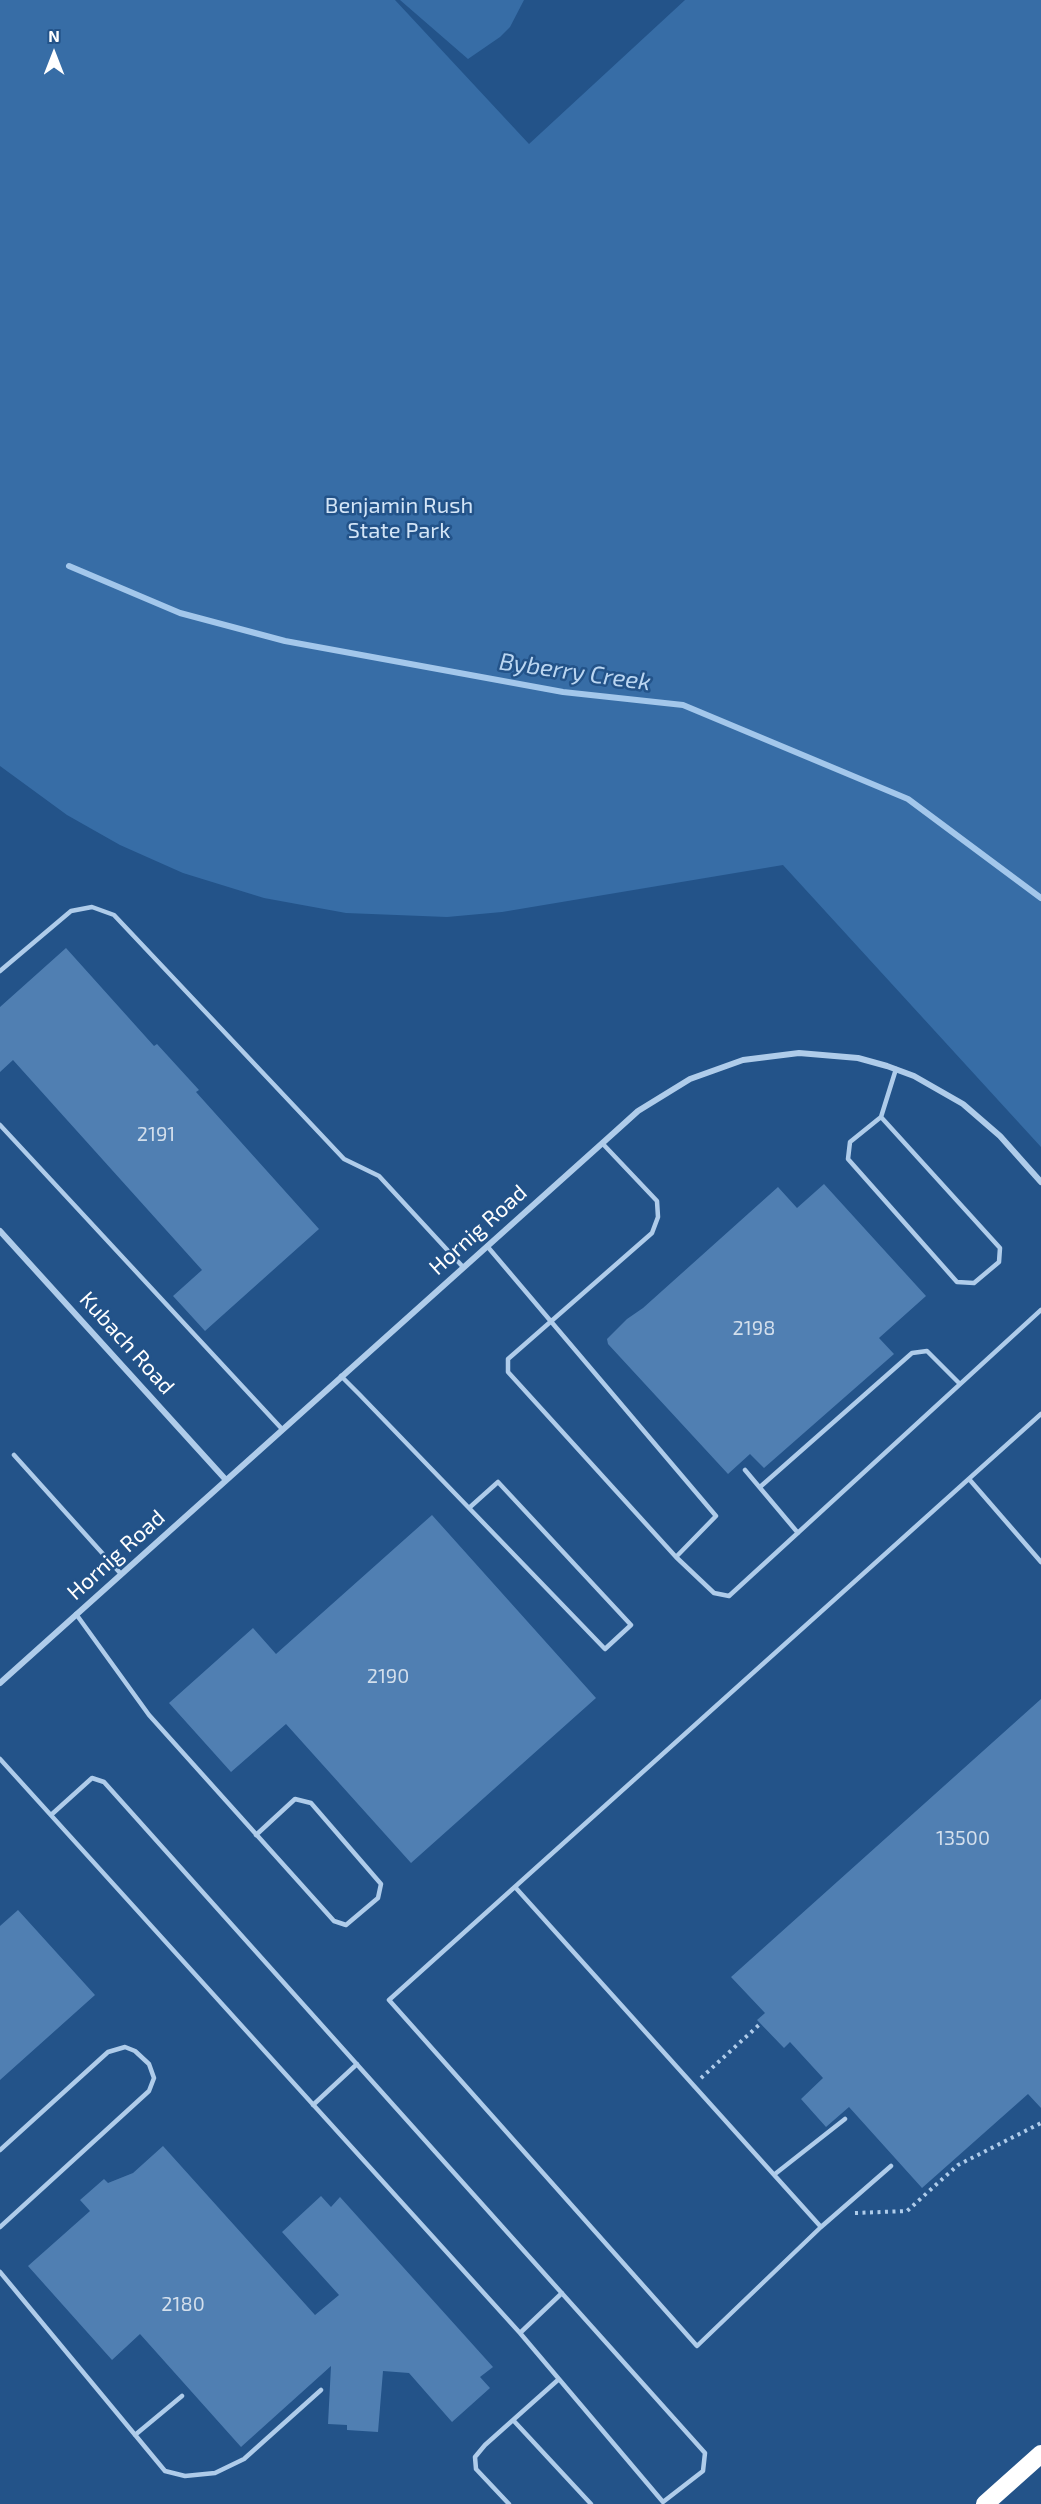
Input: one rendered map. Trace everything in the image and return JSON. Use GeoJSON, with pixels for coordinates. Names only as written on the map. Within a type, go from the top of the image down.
{"type":"FeatureCollection","features":[{"type":"Feature","properties":{"kind":"highway"},"geometry":{"type":"LineString","coordinates":[[985,2504],[1041,2454]]}},
{"type":"Feature","properties":{"kind":"street","name":"Hornig Road"},"geometry":{"type":"LineString","coordinates":[[0,1683],[638,1111],[690,1079],[743,1060],[799,1053],[858,1058],[896,1069],[940,1089],[963,1104],[999,1136],[1041,1182]]}},
{"type":"Feature","properties":{"kind":"street","name":"Kubach Road"},"geometry":{"type":"LineString","coordinates":[[0,1230],[226,1480]]}},
{"type":"Feature","properties":{"kind":"lane"},"geometry":{"type":"LineString","coordinates":[[0,971],[71,911],[92,907],[114,915],[344,1159],[379,1176],[463,1267]]}},
{"type":"Feature","properties":{"kind":"lane"},"geometry":{"type":"LineString","coordinates":[[881,1117],[1000,1248],[999,1262],[974,1283],[957,1282],[848,1159],[850,1142],[881,1117],[896,1069]]}},
{"type":"Feature","properties":{"kind":"lane"},"geometry":{"type":"LineString","coordinates":[[0,1125],[282,1429]]}},
{"type":"Feature","properties":{"kind":"lane"},"geometry":{"type":"LineString","coordinates":[[602,1143],[657,1201],[658,1217],[652,1233],[508,1359],[507,1372],[676,1557],[714,1593],[729,1596],[1041,1310]]}},
{"type":"Feature","properties":{"kind":"lane"},"geometry":{"type":"LineString","coordinates":[[487,1246],[716,1515],[676,1557]]}},
{"type":"Feature","properties":{"kind":"lane"},"geometry":{"type":"LineString","coordinates":[[760,1487],[912,1353],[927,1351],[960,1384]]}},
{"type":"Feature","properties":{"kind":"lane"},"geometry":{"type":"LineString","coordinates":[[341,1376],[605,1649],[631,1624],[498,1482],[469,1508]]}},
{"type":"Feature","properties":{"kind":"lane"},"geometry":{"type":"LineString","coordinates":[[891,2166],[821,2227],[697,2346],[389,2001],[1041,1414]]}},
{"type":"Feature","properties":{"kind":"lane"},"geometry":{"type":"LineString","coordinates":[[14,1455],[121,1574]]}},
{"type":"Feature","properties":{"kind":"lane"},"geometry":{"type":"LineString","coordinates":[[745,1470],[798,1533]]}},
{"type":"Feature","properties":{"kind":"lane"},"geometry":{"type":"LineString","coordinates":[[969,1479],[1041,1562]]}},
{"type":"Feature","properties":{"kind":"lane"},"geometry":{"type":"LineString","coordinates":[[76,1614],[149,1715],[256,1835],[334,1921],[346,1925],[378,1898],[381,1884],[311,1803],[295,1799],[256,1835]]}},
{"type":"Feature","properties":{"kind":"lane"},"geometry":{"type":"LineString","coordinates":[[0,1759],[520,2333],[661,2503],[703,2471],[705,2453],[105,1782],[92,1778],[51,1815]]}},
{"type":"Feature","properties":{"kind":"lane"},"geometry":{"type":"LineString","coordinates":[[515,1887],[821,2227]]}},
{"type":"Feature","properties":{"kind":"lane"},"geometry":{"type":"LineString","coordinates":[[0,2150],[108,2052],[125,2047],[135,2051],[148,2064],[154,2078],[149,2091],[1,2224]]}},
{"type":"Feature","properties":{"kind":"lane"},"geometry":{"type":"LineString","coordinates":[[313,2105],[357,2064]]}},
{"type":"Feature","properties":{"kind":"lane"},"geometry":{"type":"LineString","coordinates":[[775,2174],[845,2119]]}},
{"type":"Feature","properties":{"kind":"lane"},"geometry":{"type":"LineString","coordinates":[[0,2272],[165,2471],[185,2476],[215,2474],[244,2459],[321,2390]]}},
{"type":"Feature","properties":{"kind":"lane"},"geometry":{"type":"LineString","coordinates":[[520,2333],[562,2293]]}},
{"type":"Feature","properties":{"kind":"lane"},"geometry":{"type":"LineString","coordinates":[[509,2504],[476,2469],[475,2457],[559,2379]]}},
{"type":"Feature","properties":{"kind":"lane"},"geometry":{"type":"LineString","coordinates":[[135,2435],[182,2396]]}},
{"type":"Feature","properties":{"kind":"lane"},"geometry":{"type":"LineString","coordinates":[[513,2420],[591,2504]]}},
{"type":"Feature","properties":{"kind":"path"},"geometry":{"type":"LineString","coordinates":[[693,2085],[760,2024]]}},
{"type":"Feature","properties":{"kind":"path"},"geometry":{"type":"LineString","coordinates":[[836,2214],[907,2211],[957,2165],[1041,2123]]}},
{"type":"Feature","properties":{"kind":"green space","name":"Benjamin Rush State Park"},"geometry":{"type":"Polygon","coordinates":[[[0,0],[395,0],[529,144],[685,0],[1041,0],[1041,1147],[783,865],[502,912],[447,917],[346,913],[264,898],[183,873],[120,845],[67,815],[0,766],[0,0]]]}},
{"type":"Feature","properties":{"kind":"green space"},"geometry":{"type":"Polygon","coordinates":[[[400,0],[524,0],[510,27],[500,37],[468,59],[400,0]]]}},
{"type":"Feature","properties":{"kind":"building"},"geometry":{"type":"Polygon","coordinates":[[[66,948],[154,1046],[157,1044],[199,1090],[196,1092],[319,1229],[205,1331],[173,1296],[202,1270],[13,1060],[0,1072],[0,1007],[66,948]]]}},
{"type":"Feature","properties":{"kind":"building"},"geometry":{"type":"Polygon","coordinates":[[[824,1184],[926,1296],[879,1338],[894,1354],[764,1468],[750,1454],[728,1474],[608,1344],[607,1339],[778,1187],[797,1208],[824,1184]]]}},
{"type":"Feature","properties":{"kind":"building"},"geometry":{"type":"Polygon","coordinates":[[[432,1515],[596,1698],[411,1863],[286,1724],[231,1772],[169,1703],[253,1628],[276,1654],[432,1515]]]}},
{"type":"Feature","properties":{"kind":"building"},"geometry":{"type":"Polygon","coordinates":[[[1041,1699],[1041,2108],[1028,2094],[922,2188],[849,2107],[826,2127],[801,2099],[823,2078],[790,2042],[784,2048],[757,2020],[765,2013],[731,1977],[1041,1699]]]}},
{"type":"Feature","properties":{"kind":"building"},"geometry":{"type":"Polygon","coordinates":[[[18,1910],[95,1995],[0,2080],[0,1926],[18,1910]]]}},
{"type":"Feature","properties":{"kind":"building"},"geometry":{"type":"Polygon","coordinates":[[[163,2146],[315,2315],[339,2295],[282,2232],[321,2196],[331,2207],[340,2197],[493,2367],[480,2377],[490,2388],[452,2422],[409,2373],[383,2371],[378,2432],[347,2430],[347,2425],[328,2424],[331,2366],[241,2447],[140,2334],[112,2360],[28,2266],[90,2211],[80,2200],[104,2179],[108,2183],[133,2173],[163,2146]]]}},
{"type":"Feature","properties":{"kind":"waterway","name":"Byberry Creek"},"geometry":{"type":"LineString","coordinates":[[69,566],[180,613],[285,641],[563,692],[683,705],[908,799],[1041,898]]}}]}
